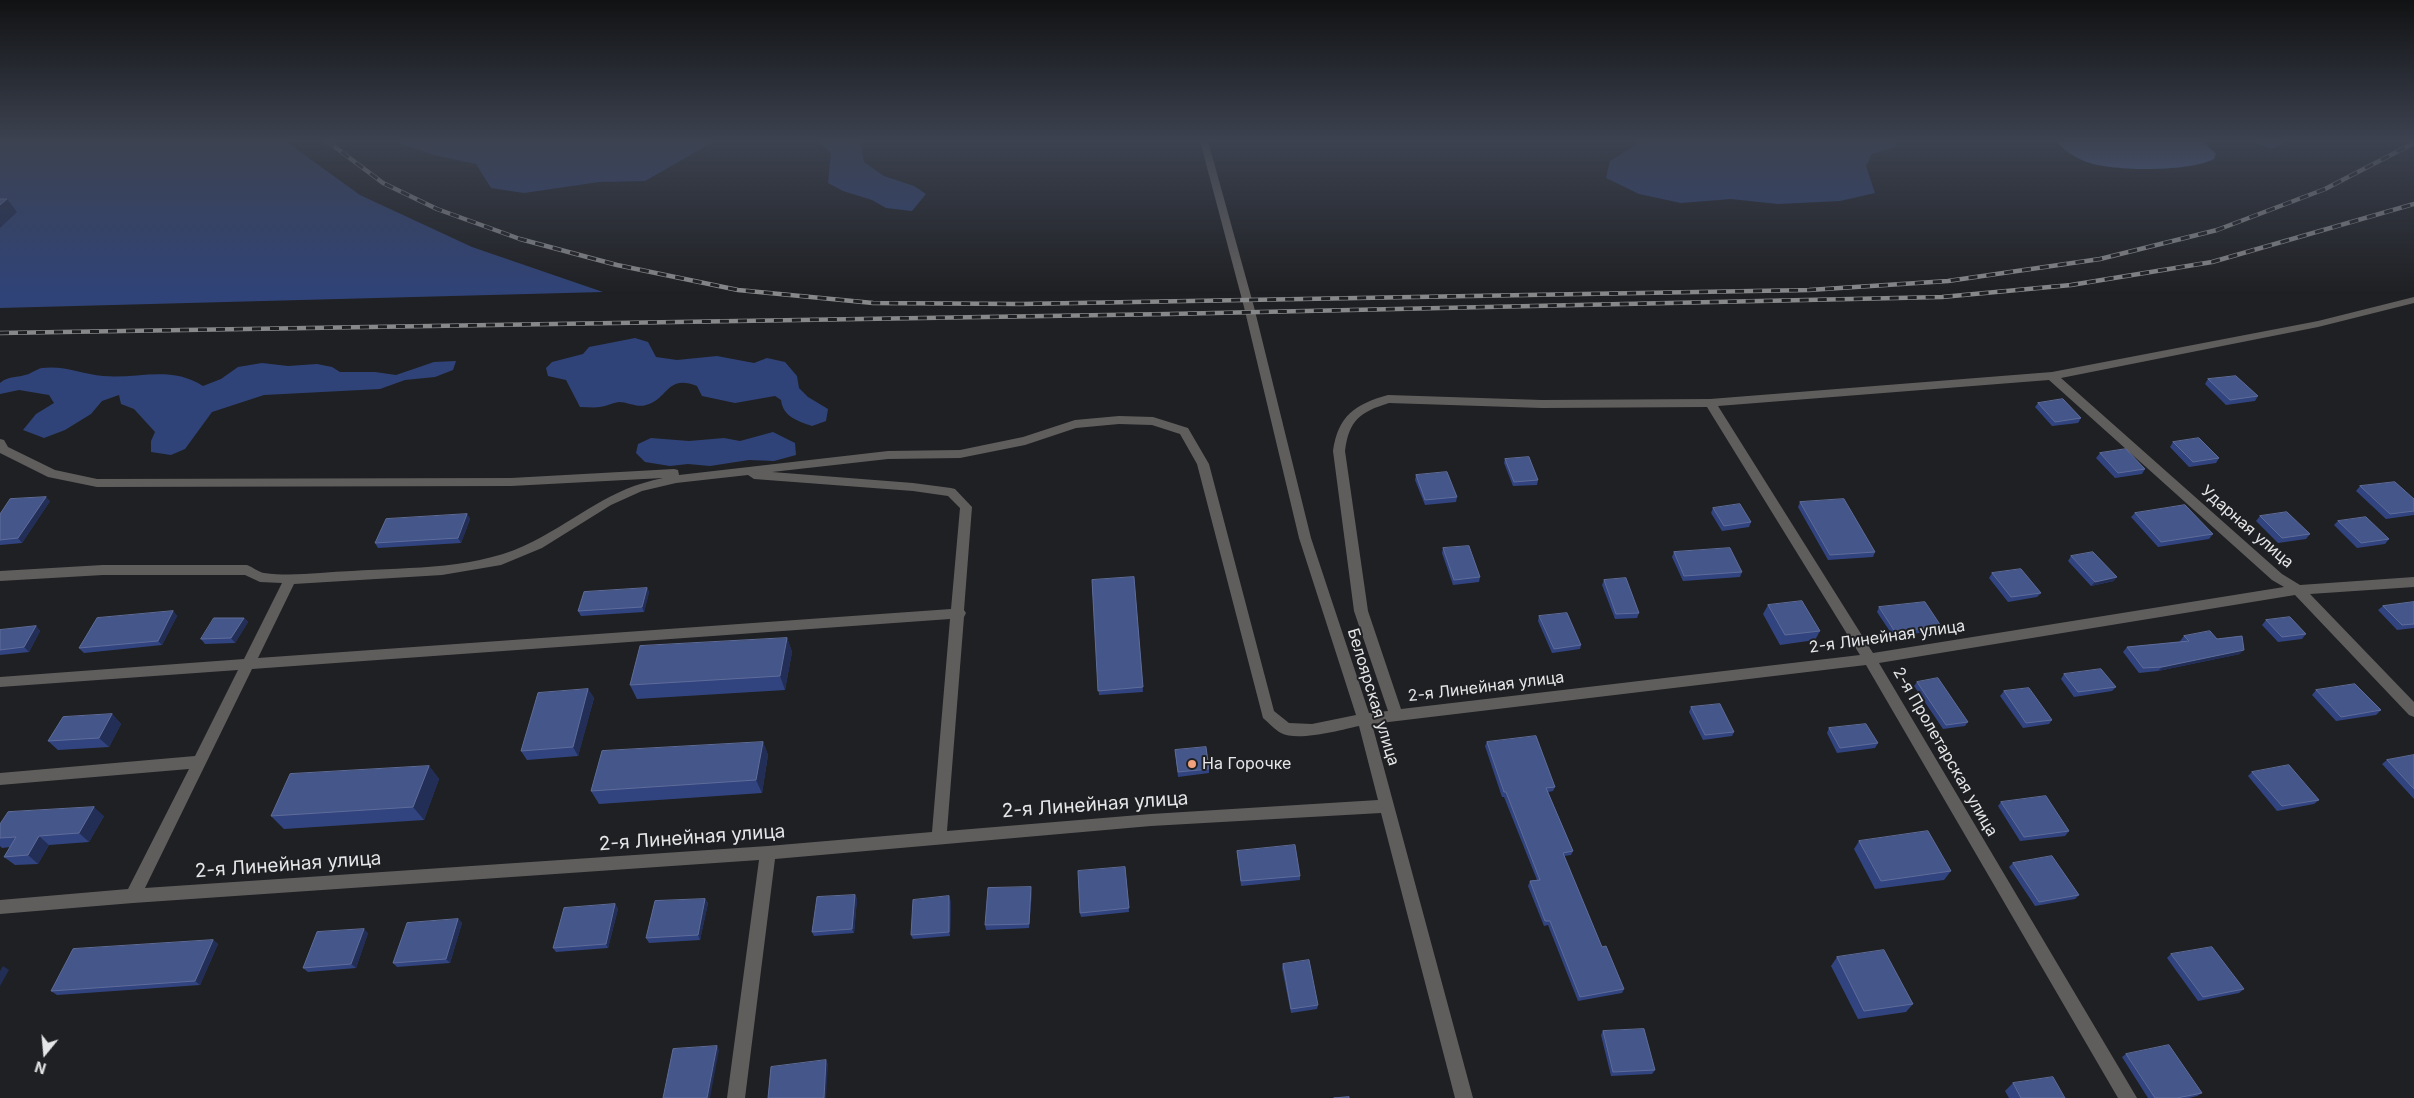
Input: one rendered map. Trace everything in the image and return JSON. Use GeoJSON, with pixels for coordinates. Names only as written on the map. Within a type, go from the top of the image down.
{"type":"FeatureCollection","features":[{"type":"Feature","properties":{"kind":"street","name":"Белоярская улица"},"geometry":{"type":"LineString","coordinates":[[1218,192],[1249,307],[1305,538],[1364,720],[1464,1098]]}},
{"type":"Feature","properties":{"kind":"street"},"geometry":{"type":"LineString","coordinates":[[1396,716],[1361,611],[1339,451],[1340,435],[1348,419],[1365,406],[1388,399],[1542,404],[1710,403],[2052,376],[2318,324],[2414,300]]}},
{"type":"Feature","properties":{"kind":"street","name":"Ударная улица"},"geometry":{"type":"LineString","coordinates":[[2052,376],[2277,577],[2298,590],[2414,710]]}},
{"type":"Feature","properties":{"kind":"street","name":"2-я Пролетарская улица"},"geometry":{"type":"LineString","coordinates":[[1710,403],[1870,659],[2128,1098]]}},
{"type":"Feature","properties":{"kind":"street","name":"2-я Линейная улица"},"geometry":{"type":"LineString","coordinates":[[722,472],[888,455],[960,454],[1025,441],[1075,424],[1093,422],[1119,420],[1153,421],[1184,431],[1204,464],[1268,714],[1286,729],[1312,730],[1364,720],[1870,659],[2298,590],[2414,582]]}},
{"type":"Feature","properties":{"kind":"street"},"geometry":{"type":"LineString","coordinates":[[1,447],[52,474],[97,483],[511,482],[616,475],[722,472],[913,487],[951,492],[966,507],[939,837]]}},
{"type":"Feature","properties":{"kind":"street"},"geometry":{"type":"LineString","coordinates":[[0,576],[103,570],[247,570],[260,577],[290,579],[442,570],[501,560],[538,545],[607,502],[638,487],[722,472]]}},
{"type":"Feature","properties":{"kind":"street"},"geometry":{"type":"LineString","coordinates":[[133,896],[290,579]]}},
{"type":"Feature","properties":{"kind":"street"},"geometry":{"type":"LineString","coordinates":[[0,682],[958,613]]}},
{"type":"Feature","properties":{"kind":"street"},"geometry":{"type":"LineString","coordinates":[[0,779],[200,762]]}},
{"type":"Feature","properties":{"kind":"street","name":"2-я Линейная улица"},"geometry":{"type":"LineString","coordinates":[[0,907],[133,896],[768,853],[1151,820],[1386,806]]}},
{"type":"Feature","properties":{"kind":"street"},"geometry":{"type":"LineString","coordinates":[[736,1098],[768,853]]}},
{"type":"Feature","properties":{"kind":"shaded area"},"geometry":{"type":"Polygon","coordinates":[[[0,192],[356,192],[472,247],[603,292],[0,308],[0,192]]]}},
{"type":"Feature","properties":{"kind":"shaded area"},"geometry":{"type":"Polygon","coordinates":[[[847,192],[923,192],[926,194],[912,211],[886,208],[872,200],[847,192]]]}},
{"type":"Feature","properties":{"kind":"shaded area"},"geometry":{"type":"Polygon","coordinates":[[[1635,192],[1875,193],[1840,201],[1778,204],[1731,199],[1681,203],[1635,192]]]}},
{"type":"Feature","properties":{"kind":"shaded area"},"geometry":{"type":"Polygon","coordinates":[[[635,338],[648,342],[656,357],[677,360],[717,356],[754,363],[767,358],[785,362],[797,376],[799,388],[808,397],[828,409],[826,421],[812,426],[792,418],[785,411],[781,400],[775,396],[735,403],[702,396],[697,386],[687,383],[673,385],[659,398],[646,405],[639,406],[619,402],[600,407],[580,407],[566,380],[548,376],[546,368],[552,362],[583,354],[589,347],[635,338]]]}},
{"type":"Feature","properties":{"kind":"shaded area"},"geometry":{"type":"Polygon","coordinates":[[[456,361],[453,370],[435,377],[405,380],[380,389],[264,395],[212,412],[185,449],[171,455],[151,452],[151,441],[155,432],[134,409],[121,404],[119,395],[102,401],[91,414],[65,430],[44,438],[23,430],[36,414],[54,403],[49,395],[19,390],[0,394],[0,383],[3,381],[50,367],[103,376],[167,374],[191,380],[203,386],[221,379],[238,367],[262,363],[288,366],[317,364],[332,367],[340,372],[375,372],[396,375],[434,362],[456,361]]]}},
{"type":"Feature","properties":{"kind":"shaded area"},"geometry":{"type":"Polygon","coordinates":[[[773,432],[795,443],[796,455],[774,461],[749,460],[710,466],[688,464],[670,466],[645,462],[636,453],[638,444],[651,438],[689,441],[724,438],[740,441],[773,432]]]}},
{"type":"Feature","properties":{"kind":"building"},"geometry":{"type":"Polygon","coordinates":[[[0,199],[7,199],[0,205],[0,199]]]}},
{"type":"Feature","properties":{"kind":"building"},"geometry":{"type":"Polygon","coordinates":[[[2236,376],[2258,396],[2230,400],[2208,379],[2236,376]]]}},
{"type":"Feature","properties":{"kind":"building"},"geometry":{"type":"Polygon","coordinates":[[[2063,399],[2081,418],[2055,422],[2038,403],[2063,399]]]}},
{"type":"Feature","properties":{"kind":"building"},"geometry":{"type":"Polygon","coordinates":[[[2199,438],[2219,458],[2193,462],[2173,442],[2199,438]]]}},
{"type":"Feature","properties":{"kind":"building"},"geometry":{"type":"Polygon","coordinates":[[[2126,449],[2145,469],[2118,473],[2100,453],[2126,449]]]}},
{"type":"Feature","properties":{"kind":"building"},"geometry":{"type":"Polygon","coordinates":[[[1529,457],[1538,480],[1514,482],[1505,459],[1529,457]]]}},
{"type":"Feature","properties":{"kind":"building"},"geometry":{"type":"Polygon","coordinates":[[[1447,472],[1457,497],[1425,500],[1416,475],[1447,472]]]}},
{"type":"Feature","properties":{"kind":"building"},"geometry":{"type":"Polygon","coordinates":[[[2395,482],[2414,499],[2414,511],[2390,514],[2360,486],[2395,482]]]}},
{"type":"Feature","properties":{"kind":"building"},"geometry":{"type":"Polygon","coordinates":[[[46,497],[18,538],[0,540],[0,514],[10,499],[46,497]]]}},
{"type":"Feature","properties":{"kind":"building"},"geometry":{"type":"Polygon","coordinates":[[[1844,499],[1875,552],[1830,555],[1800,502],[1844,499]]]}},
{"type":"Feature","properties":{"kind":"building"},"geometry":{"type":"Polygon","coordinates":[[[1740,504],[1751,522],[1724,526],[1713,508],[1740,504]]]}},
{"type":"Feature","properties":{"kind":"building"},"geometry":{"type":"Polygon","coordinates":[[[2185,505],[2213,534],[2161,542],[2135,513],[2185,505]]]}},
{"type":"Feature","properties":{"kind":"building"},"geometry":{"type":"Polygon","coordinates":[[[2287,512],[2310,534],[2282,538],[2260,516],[2287,512]]]}},
{"type":"Feature","properties":{"kind":"building"},"geometry":{"type":"Polygon","coordinates":[[[467,514],[458,538],[375,543],[386,519],[467,514]]]}},
{"type":"Feature","properties":{"kind":"building"},"geometry":{"type":"Polygon","coordinates":[[[2366,517],[2389,539],[2361,543],[2338,521],[2366,517]]]}},
{"type":"Feature","properties":{"kind":"building"},"geometry":{"type":"Polygon","coordinates":[[[1469,546],[1480,577],[1454,580],[1443,548],[1469,546]]]}},
{"type":"Feature","properties":{"kind":"building"},"geometry":{"type":"Polygon","coordinates":[[[1730,548],[1742,572],[1684,576],[1674,552],[1730,548]]]}},
{"type":"Feature","properties":{"kind":"building"},"geometry":{"type":"Polygon","coordinates":[[[2093,552],[2117,577],[2095,582],[2071,556],[2093,552]]]}},
{"type":"Feature","properties":{"kind":"building"},"geometry":{"type":"Polygon","coordinates":[[[2021,569],[2041,593],[2011,597],[1992,573],[2021,569]]]}},
{"type":"Feature","properties":{"kind":"building"},"geometry":{"type":"Polygon","coordinates":[[[1134,577],[1143,687],[1098,691],[1092,580],[1134,577]]]}},
{"type":"Feature","properties":{"kind":"building"},"geometry":{"type":"Polygon","coordinates":[[[1626,578],[1639,613],[1616,614],[1604,580],[1626,578]]]}},
{"type":"Feature","properties":{"kind":"building"},"geometry":{"type":"Polygon","coordinates":[[[647,588],[642,607],[578,611],[584,592],[647,588]]]}},
{"type":"Feature","properties":{"kind":"building"},"geometry":{"type":"Polygon","coordinates":[[[1802,601],[1820,631],[1785,635],[1768,605],[1802,601]]]}},
{"type":"Feature","properties":{"kind":"building"},"geometry":{"type":"Polygon","coordinates":[[[1925,602],[1941,626],[1895,632],[1879,607],[1925,602]]]}},
{"type":"Feature","properties":{"kind":"building"},"geometry":{"type":"Polygon","coordinates":[[[2414,602],[2414,624],[2402,625],[2383,606],[2414,602]]]}},
{"type":"Feature","properties":{"kind":"building"},"geometry":{"type":"Polygon","coordinates":[[[173,611],[158,641],[79,648],[97,618],[173,611]]]}},
{"type":"Feature","properties":{"kind":"building"},"geometry":{"type":"Polygon","coordinates":[[[1567,613],[1581,645],[1554,649],[1539,616],[1567,613]]]}},
{"type":"Feature","properties":{"kind":"building"},"geometry":{"type":"Polygon","coordinates":[[[2290,617],[2306,634],[2282,637],[2266,620],[2290,617]]]}},
{"type":"Feature","properties":{"kind":"building"},"geometry":{"type":"Polygon","coordinates":[[[214,618],[244,618],[231,638],[201,639],[214,618]]]}},
{"type":"Feature","properties":{"kind":"building"},"geometry":{"type":"Polygon","coordinates":[[[36,626],[24,647],[0,650],[0,630],[36,626]]]}},
{"type":"Feature","properties":{"kind":"building"},"geometry":{"type":"Polygon","coordinates":[[[2210,631],[2217,639],[2242,636],[2244,650],[2162,667],[2143,668],[2127,647],[2189,641],[2184,636],[2210,631]]]}},
{"type":"Feature","properties":{"kind":"building"},"geometry":{"type":"Polygon","coordinates":[[[787,638],[780,676],[630,685],[640,646],[787,638]]]}},
{"type":"Feature","properties":{"kind":"building"},"geometry":{"type":"Polygon","coordinates":[[[2101,669],[2116,687],[2078,692],[2064,674],[2101,669]]]}},
{"type":"Feature","properties":{"kind":"building"},"geometry":{"type":"Polygon","coordinates":[[[1938,678],[1968,722],[1946,725],[1917,682],[1938,678]]]}},
{"type":"Feature","properties":{"kind":"building"},"geometry":{"type":"Polygon","coordinates":[[[2355,684],[2381,710],[2341,717],[2316,690],[2355,684]]]}},
{"type":"Feature","properties":{"kind":"building"},"geometry":{"type":"Polygon","coordinates":[[[2029,688],[2052,720],[2026,723],[2004,691],[2029,688]]]}},
{"type":"Feature","properties":{"kind":"building"},"geometry":{"type":"Polygon","coordinates":[[[588,689],[573,747],[521,751],[538,693],[588,689]]]}},
{"type":"Feature","properties":{"kind":"building"},"geometry":{"type":"Polygon","coordinates":[[[1720,704],[1734,732],[1705,735],[1691,707],[1720,704]]]}},
{"type":"Feature","properties":{"kind":"building"},"geometry":{"type":"Polygon","coordinates":[[[112,714],[99,738],[48,741],[63,717],[112,714]]]}},
{"type":"Feature","properties":{"kind":"building"},"geometry":{"type":"Polygon","coordinates":[[[1866,724],[1878,743],[1840,748],[1829,728],[1866,724]]]}},
{"type":"Feature","properties":{"kind":"building"},"geometry":{"type":"Polygon","coordinates":[[[1536,736],[1555,787],[1546,788],[1573,851],[1563,853],[1602,947],[1606,946],[1624,989],[1580,997],[1550,921],[1545,921],[1530,881],[1540,880],[1506,792],[1504,792],[1487,742],[1536,736]]]}},
{"type":"Feature","properties":{"kind":"building"},"geometry":{"type":"Polygon","coordinates":[[[763,742],[756,780],[591,791],[602,751],[763,742]]]}},
{"type":"Feature","properties":{"kind":"building","name":"На Горочке"},"geometry":{"type":"Polygon","coordinates":[[[1206,747],[1209,769],[1178,772],[1175,750],[1206,747]]]}},
{"type":"Feature","properties":{"kind":"building"},"geometry":{"type":"Polygon","coordinates":[[[2414,755],[2414,789],[2387,760],[2414,755]]]}},
{"type":"Feature","properties":{"kind":"building"},"geometry":{"type":"Polygon","coordinates":[[[2289,765],[2319,800],[2282,806],[2252,772],[2289,765]]]}},
{"type":"Feature","properties":{"kind":"building"},"geometry":{"type":"Polygon","coordinates":[[[429,766],[413,807],[271,816],[290,774],[429,766]]]}},
{"type":"Feature","properties":{"kind":"building"},"geometry":{"type":"Polygon","coordinates":[[[2046,796],[2069,831],[2024,837],[2001,802],[2046,796]]]}},
{"type":"Feature","properties":{"kind":"building"},"geometry":{"type":"Polygon","coordinates":[[[94,807],[79,833],[39,836],[28,855],[4,857],[16,837],[0,838],[0,824],[8,812],[94,807]]]}},
{"type":"Feature","properties":{"kind":"building"},"geometry":{"type":"Polygon","coordinates":[[[1928,831],[1951,871],[1881,881],[1859,841],[1928,831]]]}},
{"type":"Feature","properties":{"kind":"building"},"geometry":{"type":"Polygon","coordinates":[[[1295,845],[1300,876],[1241,881],[1237,851],[1295,845]]]}},
{"type":"Feature","properties":{"kind":"building"},"geometry":{"type":"Polygon","coordinates":[[[2052,856],[2079,895],[2039,902],[2013,863],[2052,856]]]}},
{"type":"Feature","properties":{"kind":"building"},"geometry":{"type":"Polygon","coordinates":[[[1125,867],[1129,908],[1080,913],[1078,871],[1125,867]]]}},
{"type":"Feature","properties":{"kind":"building"},"geometry":{"type":"Polygon","coordinates":[[[1031,887],[1029,924],[985,925],[988,888],[1031,887]]]}},
{"type":"Feature","properties":{"kind":"building"},"geometry":{"type":"Polygon","coordinates":[[[855,895],[852,929],[812,932],[817,897],[855,895]]]}},
{"type":"Feature","properties":{"kind":"building"},"geometry":{"type":"Polygon","coordinates":[[[949,896],[949,932],[911,935],[913,900],[949,896]]]}},
{"type":"Feature","properties":{"kind":"building"},"geometry":{"type":"Polygon","coordinates":[[[705,899],[698,935],[646,938],[655,901],[705,899]]]}},
{"type":"Feature","properties":{"kind":"building"},"geometry":{"type":"Polygon","coordinates":[[[615,904],[606,944],[553,948],[564,908],[615,904]]]}},
{"type":"Feature","properties":{"kind":"building"},"geometry":{"type":"Polygon","coordinates":[[[458,919],[446,959],[393,963],[407,923],[458,919]]]}},
{"type":"Feature","properties":{"kind":"building"},"geometry":{"type":"Polygon","coordinates":[[[364,929],[351,964],[303,968],[317,932],[364,929]]]}},
{"type":"Feature","properties":{"kind":"building"},"geometry":{"type":"Polygon","coordinates":[[[213,940],[195,981],[51,991],[73,949],[213,940]]]}},
{"type":"Feature","properties":{"kind":"building"},"geometry":{"type":"Polygon","coordinates":[[[2212,947],[2244,989],[2203,997],[2171,954],[2212,947]]]}},
{"type":"Feature","properties":{"kind":"building"},"geometry":{"type":"Polygon","coordinates":[[[1884,950],[1913,1004],[1864,1011],[1837,957],[1884,950]]]}},
{"type":"Feature","properties":{"kind":"building"},"geometry":{"type":"Polygon","coordinates":[[[1309,960],[1318,1005],[1291,1009],[1283,964],[1309,960]]]}},
{"type":"Feature","properties":{"kind":"building"},"geometry":{"type":"Polygon","coordinates":[[[1644,1029],[1655,1070],[1613,1072],[1603,1031],[1644,1029]]]}},
{"type":"Feature","properties":{"kind":"building"},"geometry":{"type":"Polygon","coordinates":[[[2169,1045],[2202,1093],[2177,1098],[2155,1098],[2126,1054],[2169,1045]]]}},
{"type":"Feature","properties":{"kind":"building"},"geometry":{"type":"Polygon","coordinates":[[[717,1046],[707,1098],[663,1098],[673,1049],[717,1046]]]}},
{"type":"Feature","properties":{"kind":"building"},"geometry":{"type":"Polygon","coordinates":[[[826,1060],[824,1098],[768,1098],[771,1067],[826,1060]]]}},
{"type":"Feature","properties":{"kind":"building"},"geometry":{"type":"Polygon","coordinates":[[[2053,1077],[2065,1098],[2021,1098],[2013,1083],[2053,1077]]]}},
{"type":"Feature","properties":{"kind":"railway"},"geometry":{"type":"LineString","coordinates":[[402,192],[437,209],[520,239],[617,265],[738,290],[873,303],[1021,304],[1809,290],[1948,281],[2100,259],[2217,230],[2316,192]]}},
{"type":"Feature","properties":{"kind":"railway"},"geometry":{"type":"LineString","coordinates":[[0,333],[1169,314],[1942,297],[2071,285],[2212,262],[2414,204]]}},
{"type":"Feature","properties":{"kind":"place","name":"На Горочке"},"geometry":{"type":"Point","coordinates":[1192,764]}}]}
